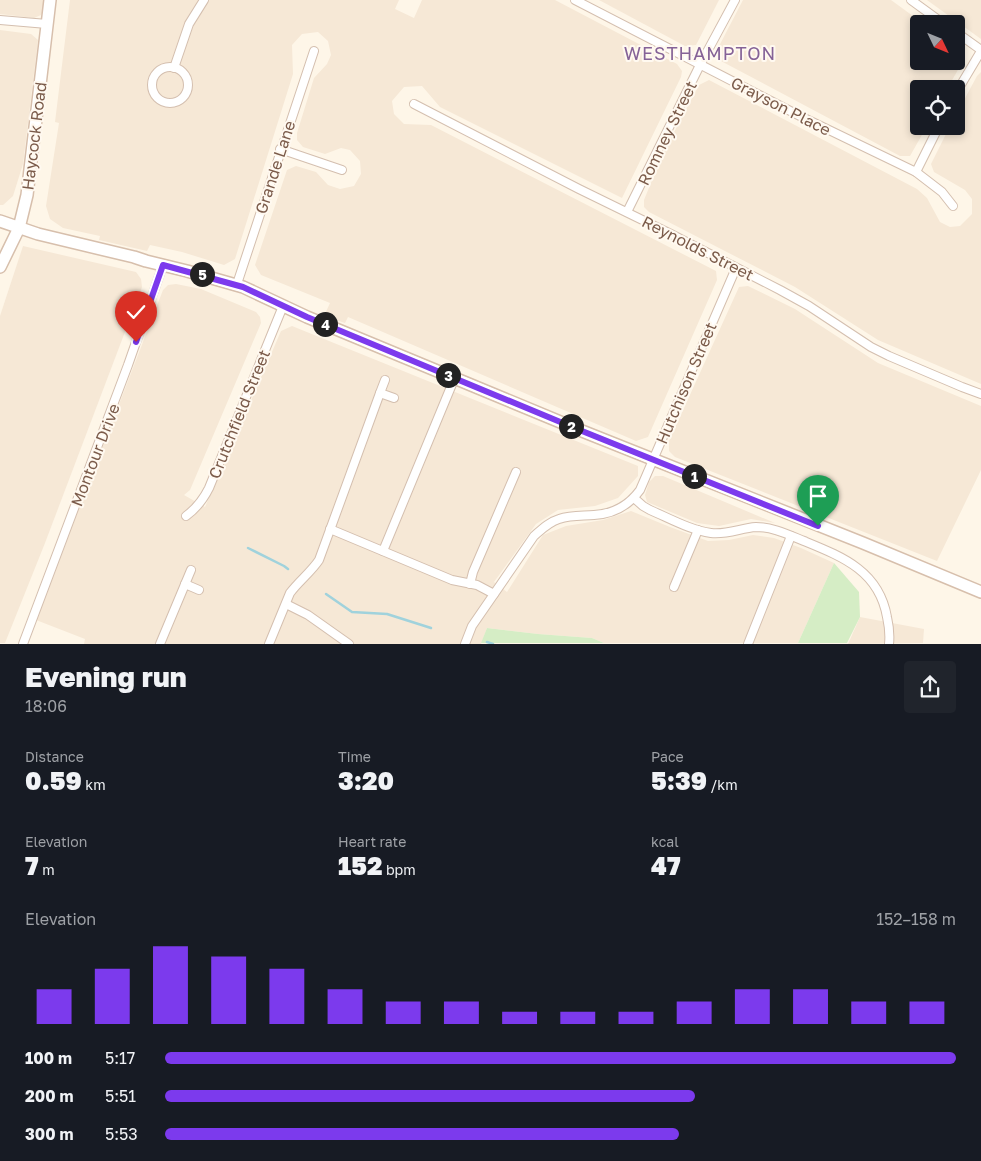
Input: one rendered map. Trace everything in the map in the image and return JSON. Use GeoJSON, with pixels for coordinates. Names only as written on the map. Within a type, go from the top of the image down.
{"type":"FeatureCollection","features":[{"type":"Feature","properties":{"kind":"main road","name":"Haycock Road"},"geometry":{"type":"LineString","coordinates":[[0,267],[19,228],[27,195],[50,0]]}},
{"type":"Feature","properties":{"kind":"main road"},"geometry":{"type":"LineString","coordinates":[[0,221],[38,234],[237,284],[307,317],[653,460],[981,592]]}},
{"type":"Feature","properties":{"kind":"street"},"geometry":{"type":"LineString","coordinates":[[174,68],[189,24],[204,0]]}},
{"type":"Feature","properties":{"kind":"street","name":"Grayson Place"},"geometry":{"type":"LineString","coordinates":[[575,0],[800,116],[916,172],[942,192],[953,206]]}},
{"type":"Feature","properties":{"kind":"street","name":"Romney Street"},"geometry":{"type":"LineString","coordinates":[[627,212],[734,0]]}},
{"type":"Feature","properties":{"kind":"street"},"geometry":{"type":"LineString","coordinates":[[911,0],[932,15]]}},
{"type":"Feature","properties":{"kind":"street"},"geometry":{"type":"LineString","coordinates":[[0,20],[47,24]]}},
{"type":"Feature","properties":{"kind":"street"},"geometry":{"type":"LineString","coordinates":[[964,80],[981,50],[965,38]]}},
{"type":"Feature","properties":{"kind":"street","name":"Grande Lane"},"geometry":{"type":"LineString","coordinates":[[237,284],[280,149],[314,51]]}},
{"type":"Feature","properties":{"kind":"street"},"geometry":{"type":"LineString","coordinates":[[174,68],[183,73],[187,78],[188,84],[187,91],[180,101],[170,104],[158,100],[152,90],[152,84],[153,78],[162,69],[174,68]]}},
{"type":"Feature","properties":{"kind":"street","name":"Reynolds Street"},"geometry":{"type":"LineString","coordinates":[[414,104],[780,290],[809,306],[871,347],[981,394]]}},
{"type":"Feature","properties":{"kind":"street"},"geometry":{"type":"LineString","coordinates":[[916,172],[934,135]]}},
{"type":"Feature","properties":{"kind":"street"},"geometry":{"type":"LineString","coordinates":[[280,149],[342,170]]}},
{"type":"Feature","properties":{"kind":"street","name":"Montour Drive"},"geometry":{"type":"LineString","coordinates":[[23,644],[128,366],[163,265]]}},
{"type":"Feature","properties":{"kind":"street","name":"Hutchison Street"},"geometry":{"type":"LineString","coordinates":[[465,644],[472,626],[530,542],[542,528],[560,518],[598,515],[613,511],[634,498],[640,490],[736,268]]}},
{"type":"Feature","properties":{"kind":"street","name":"Crutchfield Street"},"geometry":{"type":"LineString","coordinates":[[186,516],[195,510],[208,488],[283,306]]}},
{"type":"Feature","properties":{"kind":"street"},"geometry":{"type":"LineString","coordinates":[[383,551],[455,377]]}},
{"type":"Feature","properties":{"kind":"street"},"geometry":{"type":"LineString","coordinates":[[269,644],[295,586],[315,566],[318,560],[385,380]]}},
{"type":"Feature","properties":{"kind":"street"},"geometry":{"type":"LineString","coordinates":[[380,392],[394,398]]}},
{"type":"Feature","properties":{"kind":"street"},"geometry":{"type":"LineString","coordinates":[[470,584],[473,572],[516,472]]}},
{"type":"Feature","properties":{"kind":"street"},"geometry":{"type":"LineString","coordinates":[[634,498],[650,510],[698,530],[720,534],[756,527],[778,531],[844,559],[865,575],[875,585],[881,595],[889,626],[890,644]]}},
{"type":"Feature","properties":{"kind":"street"},"geometry":{"type":"LineString","coordinates":[[330,529],[452,580],[483,587],[494,594]]}},
{"type":"Feature","properties":{"kind":"street"},"geometry":{"type":"LineString","coordinates":[[674,587],[698,530]]}},
{"type":"Feature","properties":{"kind":"street"},"geometry":{"type":"LineString","coordinates":[[748,644],[791,536]]}},
{"type":"Feature","properties":{"kind":"street"},"geometry":{"type":"LineString","coordinates":[[160,644],[191,570]]}},
{"type":"Feature","properties":{"kind":"street"},"geometry":{"type":"LineString","coordinates":[[185,584],[199,590]]}},
{"type":"Feature","properties":{"kind":"street"},"geometry":{"type":"LineString","coordinates":[[286,604],[308,615],[349,644]]}},
{"type":"Feature","properties":{"kind":"shaded area"},"geometry":{"type":"Polygon","coordinates":[[[0,0],[46,0],[45,8],[41,15],[34,18],[0,14],[0,0]]]}},
{"type":"Feature","properties":{"kind":"shaded area"},"geometry":{"type":"Polygon","coordinates":[[[70,0],[399,0],[395,9],[414,18],[422,0],[555,0],[677,64],[682,71],[681,77],[622,198],[440,107],[422,86],[404,87],[392,101],[394,114],[404,124],[431,125],[716,271],[717,280],[648,437],[636,441],[348,317],[345,323],[324,316],[330,303],[261,275],[255,265],[287,170],[296,166],[316,172],[328,185],[340,189],[354,186],[361,174],[360,161],[350,150],[341,148],[325,154],[303,147],[297,140],[297,133],[314,78],[327,64],[331,55],[328,41],[318,32],[302,34],[292,45],[293,74],[235,259],[224,265],[182,252],[150,245],[147,251],[99,240],[100,236],[63,228],[50,219],[46,206],[59,123],[55,122],[70,0]]]}},
{"type":"Feature","properties":{"kind":"shaded area"},"geometry":{"type":"Polygon","coordinates":[[[599,0],[719,0],[696,45],[685,46],[599,0]]]}},
{"type":"Feature","properties":{"kind":"shaded area"},"geometry":{"type":"Polygon","coordinates":[[[743,0],[891,0],[912,15],[910,15],[910,70],[958,70],[952,80],[910,80],[910,135],[922,135],[910,156],[900,156],[719,60],[718,48],[743,0]]]}},
{"type":"Feature","properties":{"kind":"shaded area"},"geometry":{"type":"Polygon","coordinates":[[[927,0],[981,0],[981,39],[965,27],[965,15],[948,15],[927,0]]]}},
{"type":"Feature","properties":{"kind":"shaded area"},"geometry":{"type":"Polygon","coordinates":[[[0,30],[31,34],[38,40],[23,164],[13,196],[3,205],[0,205],[0,30]]]}},
{"type":"Feature","properties":{"kind":"shaded area"},"geometry":{"type":"Polygon","coordinates":[[[981,72],[981,384],[878,340],[795,287],[649,212],[644,207],[644,200],[663,153],[699,85],[709,80],[917,189],[927,198],[940,222],[950,227],[960,226],[972,214],[972,199],[965,190],[934,172],[931,164],[946,135],[965,135],[965,98],[981,72]]]}},
{"type":"Feature","properties":{"kind":"shaded area"},"geometry":{"type":"Polygon","coordinates":[[[23,246],[136,272],[141,279],[142,287],[45,543],[5,643],[0,643],[0,316],[23,246]]]}},
{"type":"Feature","properties":{"kind":"shaded area"},"geometry":{"type":"Polygon","coordinates":[[[176,284],[201,289],[256,312],[260,317],[261,323],[190,490],[184,495],[205,507],[281,331],[292,326],[638,466],[638,476],[618,498],[595,506],[558,510],[536,524],[494,582],[507,592],[543,535],[566,526],[603,520],[631,511],[708,541],[729,540],[753,535],[774,538],[834,563],[798,643],[604,643],[592,638],[487,628],[481,644],[84,644],[85,639],[36,620],[163,290],[168,285],[176,284]]]}},
{"type":"Feature","properties":{"kind":"shaded area"},"geometry":{"type":"Polygon","coordinates":[[[748,286],[795,309],[878,363],[981,406],[981,470],[937,561],[675,457],[669,451],[669,441],[739,287],[748,286]]]}},
{"type":"Feature","properties":{"kind":"shaded area"},"geometry":{"type":"Polygon","coordinates":[[[655,476],[663,476],[775,523],[751,519],[719,526],[697,523],[647,502],[645,495],[649,482],[655,476]]]}},
{"type":"Feature","properties":{"kind":"shaded area"},"geometry":{"type":"Polygon","coordinates":[[[860,617],[924,629],[923,643],[848,644],[860,617]]]}},
{"type":"Feature","properties":{"kind":"green space"},"geometry":{"type":"Polygon","coordinates":[[[834,563],[859,592],[860,617],[847,643],[798,643],[834,563]]]}},
{"type":"Feature","properties":{"kind":"green space"},"geometry":{"type":"Polygon","coordinates":[[[487,628],[592,638],[604,643],[481,643],[487,628]]]}},
{"type":"Feature","properties":{"kind":"waterway"},"geometry":{"type":"LineString","coordinates":[[248,548],[288,569]]}},
{"type":"Feature","properties":{"kind":"waterway"},"geometry":{"type":"LineString","coordinates":[[326,594],[352,612],[387,614],[431,628]]}},
{"type":"Feature","properties":{"kind":"waterway"},"geometry":{"type":"LineString","coordinates":[[487,642],[493,644]]}},
{"type":"Feature","properties":{"kind":"district","name":"WESTHAMPTON"},"geometry":{"type":"Point","coordinates":[700,53]}},
{"type":"Feature","properties":{"kind":"route"},"geometry":{"type":"LineString","coordinates":[[136,342],[163,265],[212,277],[243,287],[307,317],[818,526]]}}]}
